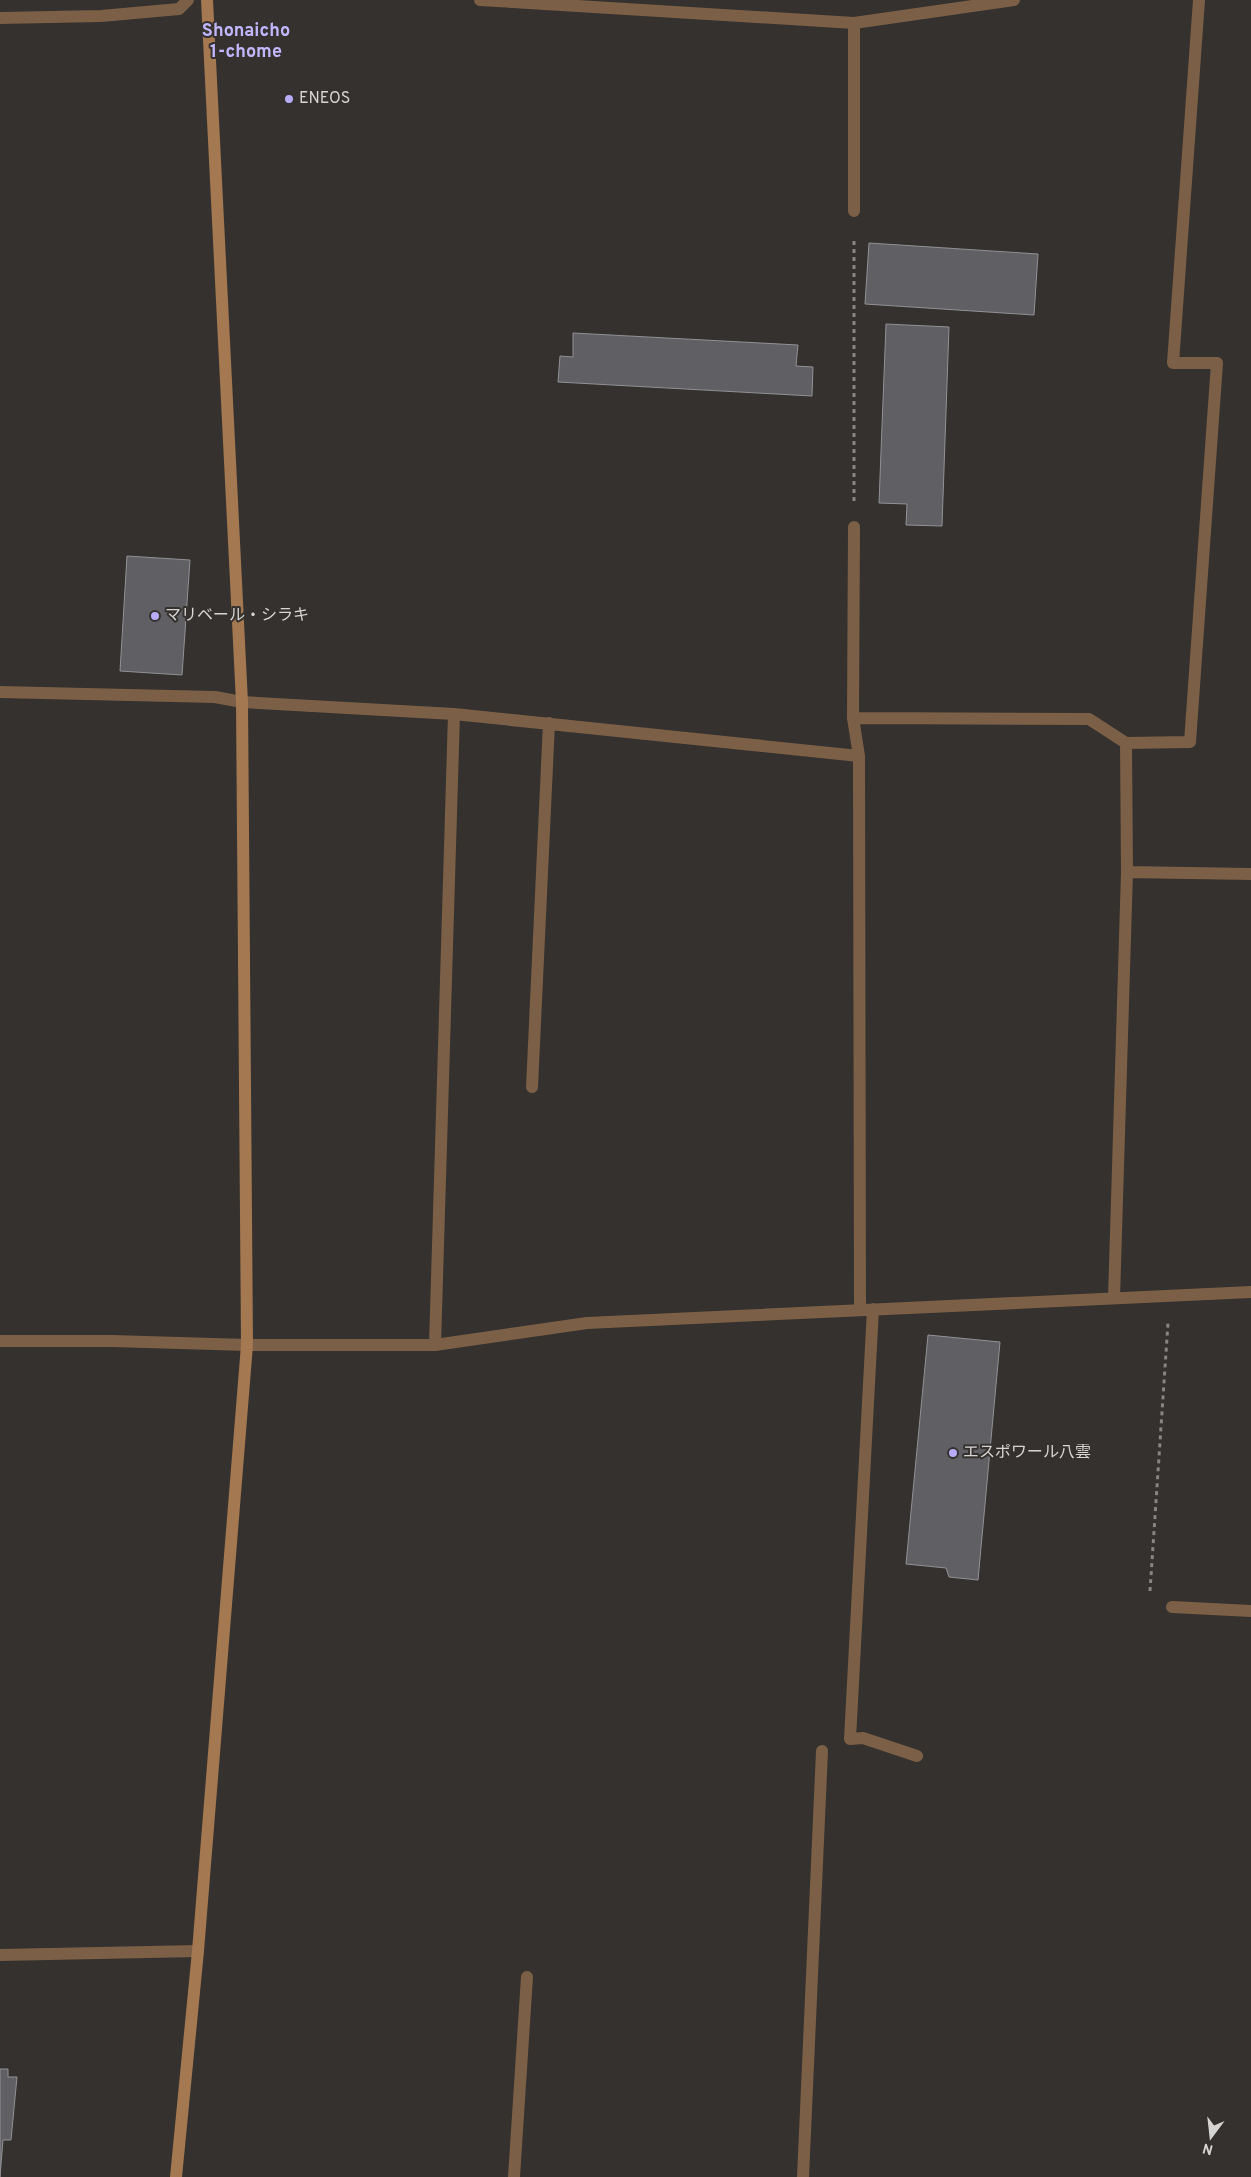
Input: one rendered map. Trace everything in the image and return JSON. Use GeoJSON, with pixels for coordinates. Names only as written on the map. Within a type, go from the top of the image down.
{"type":"FeatureCollection","features":[{"type":"Feature","properties":{"kind":"street"},"geometry":{"type":"LineString","coordinates":[[0,18],[101,16],[160,11],[179,9],[188,0]]}},
{"type":"Feature","properties":{"kind":"street"},"geometry":{"type":"LineString","coordinates":[[176,2177],[198,1951],[247,1345],[242,702],[207,0]]}},
{"type":"Feature","properties":{"kind":"street"},"geometry":{"type":"LineString","coordinates":[[488,0],[644,5],[854,23],[1014,0]]}},
{"type":"Feature","properties":{"kind":"street"},"geometry":{"type":"LineString","coordinates":[[854,718],[1089,719],[1126,744],[1190,742],[1217,363],[1173,363],[1199,0]]}},
{"type":"Feature","properties":{"kind":"street"},"geometry":{"type":"LineString","coordinates":[[854,23],[854,211]]}},
{"type":"Feature","properties":{"kind":"street"},"geometry":{"type":"LineString","coordinates":[[854,527],[854,718],[859,756],[866,1310],[850,1739],[863,1738],[917,1756]]}},
{"type":"Feature","properties":{"kind":"street"},"geometry":{"type":"LineString","coordinates":[[0,692],[215,696],[242,702],[454,714],[859,756]]}},
{"type":"Feature","properties":{"kind":"street"},"geometry":{"type":"LineString","coordinates":[[435,1345],[454,714]]}},
{"type":"Feature","properties":{"kind":"street"},"geometry":{"type":"LineString","coordinates":[[532,1087],[549,723]]}},
{"type":"Feature","properties":{"kind":"street"},"geometry":{"type":"LineString","coordinates":[[1114,1298],[1127,872],[1126,744]]}},
{"type":"Feature","properties":{"kind":"street"},"geometry":{"type":"LineString","coordinates":[[1127,872],[1251,874]]}},
{"type":"Feature","properties":{"kind":"street"},"geometry":{"type":"LineString","coordinates":[[0,1342],[112,1341],[247,1345],[435,1345],[586,1323],[1251,1292]]}},
{"type":"Feature","properties":{"kind":"street"},"geometry":{"type":"LineString","coordinates":[[1172,1607],[1251,1611]]}},
{"type":"Feature","properties":{"kind":"street"},"geometry":{"type":"LineString","coordinates":[[803,2177],[822,1751]]}},
{"type":"Feature","properties":{"kind":"street"},"geometry":{"type":"LineString","coordinates":[[0,1955],[198,1951]]}},
{"type":"Feature","properties":{"kind":"street"},"geometry":{"type":"LineString","coordinates":[[514,2177],[527,1977]]}},
{"type":"Feature","properties":{"kind":"path"},"geometry":{"type":"LineString","coordinates":[[854,211],[854,527]]}},
{"type":"Feature","properties":{"kind":"path"},"geometry":{"type":"LineString","coordinates":[[1170,1296],[1149,1596],[1167,1598],[1172,1607]]}},
{"type":"Feature","properties":{"kind":"building"},"geometry":{"type":"Polygon","coordinates":[[[869,243],[1038,254],[1034,315],[865,304],[869,243]]]}},
{"type":"Feature","properties":{"kind":"building"},"geometry":{"type":"Polygon","coordinates":[[[886,324],[949,327],[942,526],[906,525],[907,504],[879,503],[886,324]]]}},
{"type":"Feature","properties":{"kind":"building"},"geometry":{"type":"Polygon","coordinates":[[[573,333],[798,345],[796,366],[813,367],[812,396],[558,382],[560,356],[573,357],[573,333]]]}},
{"type":"Feature","properties":{"kind":"building","name":"マリベール・シラキ"},"geometry":{"type":"Polygon","coordinates":[[[127,556],[190,560],[182,675],[120,671],[127,556]]]}},
{"type":"Feature","properties":{"kind":"building","name":"エスポワール八雲"},"geometry":{"type":"Polygon","coordinates":[[[928,1335],[1000,1342],[978,1580],[949,1577],[946,1568],[906,1564],[928,1335]]]}},
{"type":"Feature","properties":{"kind":"building"},"geometry":{"type":"Polygon","coordinates":[[[0,2069],[8,2069],[8,2077],[17,2077],[11,2140],[3,2140],[0,2177],[0,2069]]]}},
{"type":"Feature","properties":{"kind":"place","name":"ENEOS"},"geometry":{"type":"Point","coordinates":[289,99]}},
{"type":"Feature","properties":{"kind":"place","name":"マリベール・シラキ"},"geometry":{"type":"Point","coordinates":[155,616]}},
{"type":"Feature","properties":{"kind":"place","name":"エスポワール八雲"},"geometry":{"type":"Point","coordinates":[953,1453]}},
{"type":"Feature","properties":{"kind":"district","name":"Shonaicho 1-chome"},"geometry":{"type":"Point","coordinates":[246,41]}}]}
